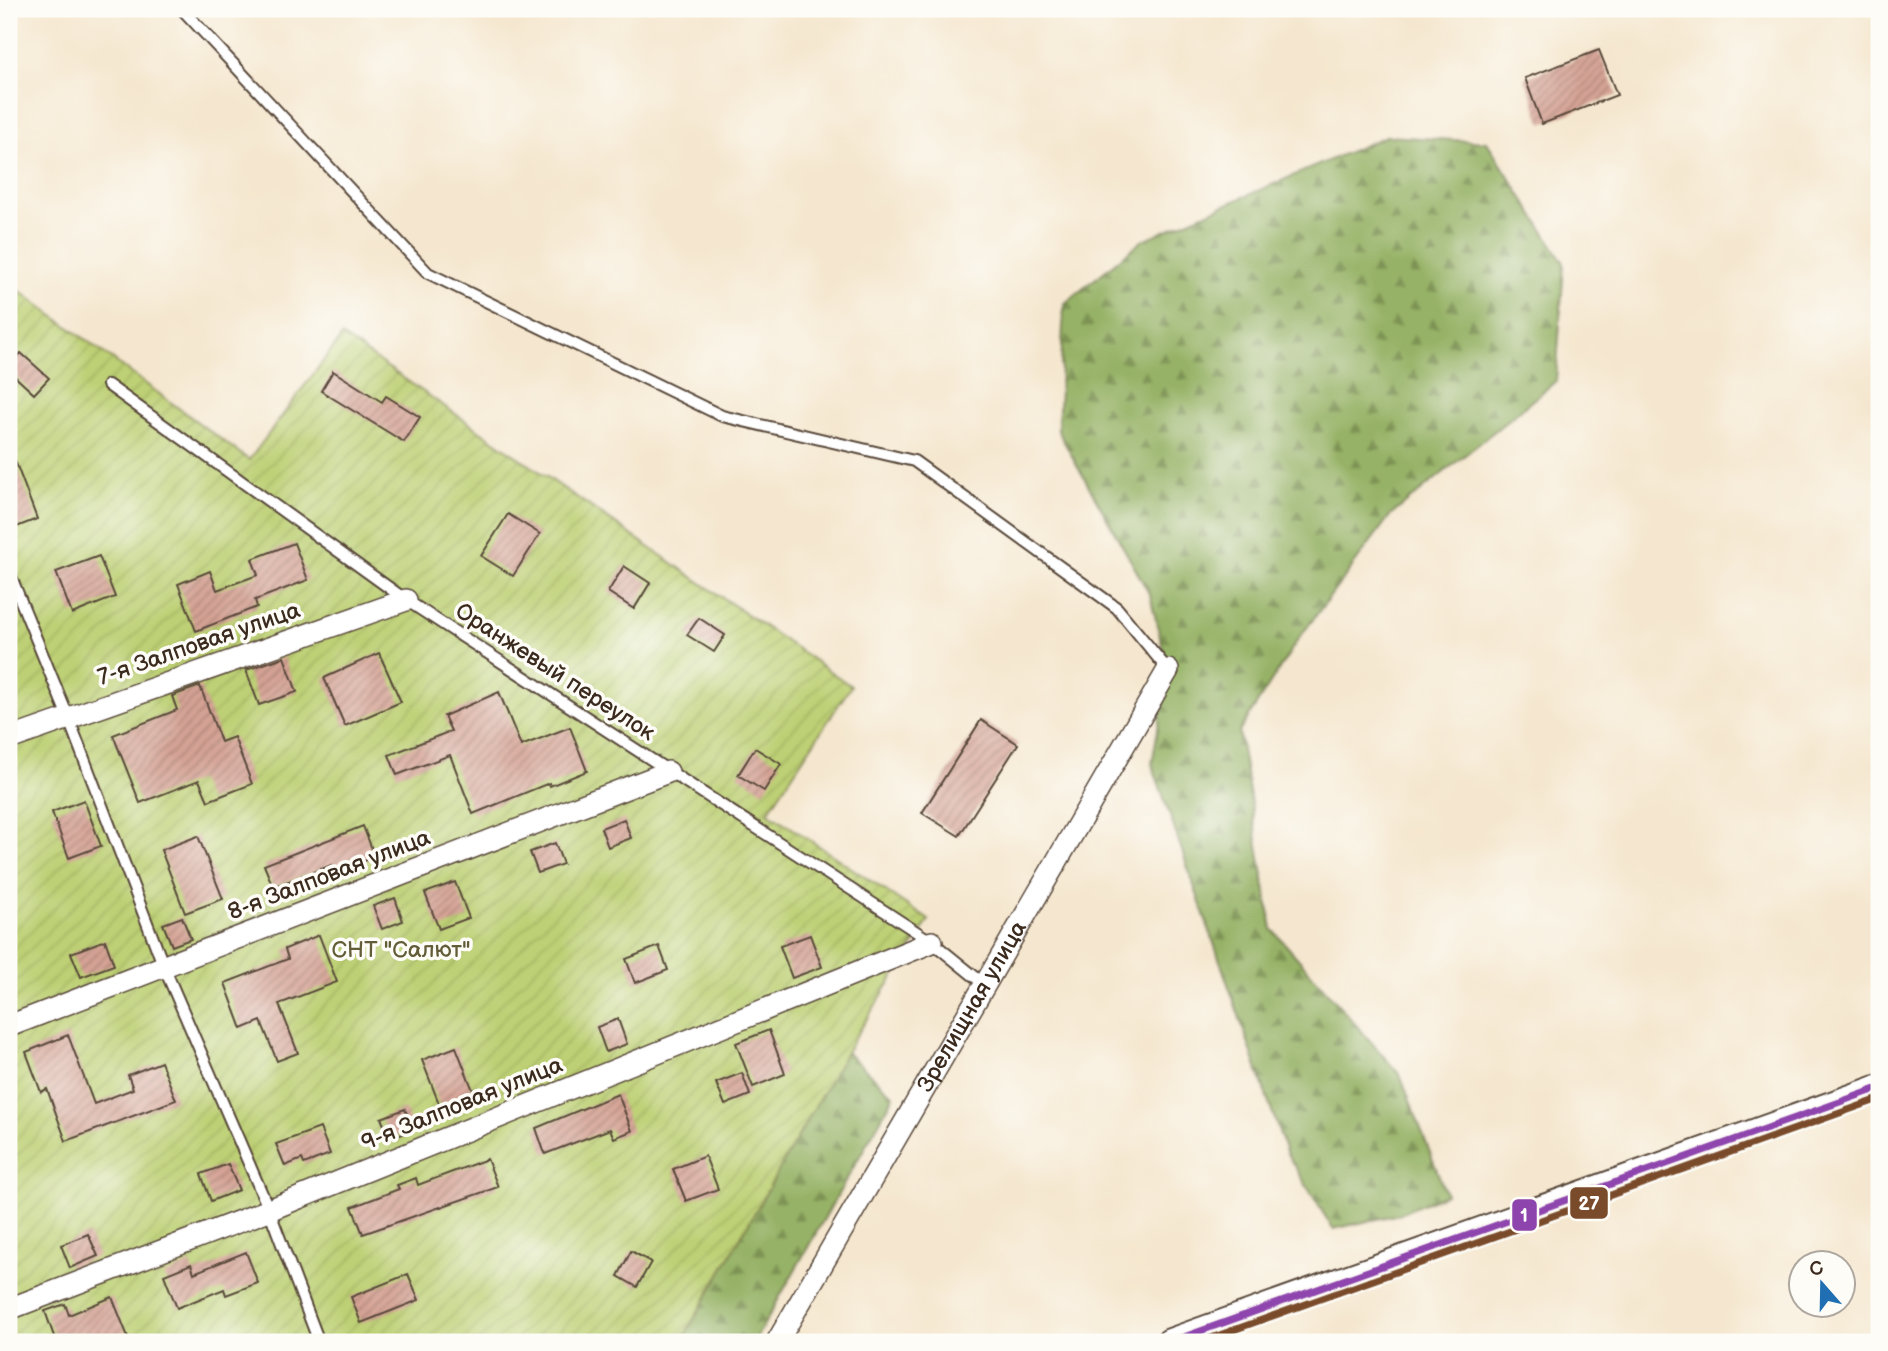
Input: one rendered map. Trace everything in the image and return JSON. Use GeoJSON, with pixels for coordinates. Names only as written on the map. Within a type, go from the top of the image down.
{"type":"FeatureCollection","features":[{"type":"Feature","properties":{"kind":"street","name":"7-я Залповая улица"},"geometry":{"type":"LineString","coordinates":[[9,739],[406,600]]}},
{"type":"Feature","properties":{"kind":"street","name":"Зрелищная улица"},"geometry":{"type":"LineString","coordinates":[[777,1342],[1168,670]]}},
{"type":"Feature","properties":{"kind":"street","name":"8-я Залповая улица"},"geometry":{"type":"LineString","coordinates":[[9,1026],[668,772]]}},
{"type":"Feature","properties":{"kind":"street","name":"9-я Залповая улица"},"geometry":{"type":"LineString","coordinates":[[9,1308],[269,1210],[932,943]]}},
{"type":"Feature","properties":{"kind":"street"},"geometry":{"type":"LineString","coordinates":[[1182,1340],[1879,1088]]}},
{"type":"Feature","properties":{"kind":"lane"},"geometry":{"type":"LineString","coordinates":[[182,9],[428,273],[722,416],[914,461],[1117,608],[1168,670]]}},
{"type":"Feature","properties":{"kind":"lane","name":"Оранжевый переулок"},"geometry":{"type":"LineString","coordinates":[[108,385],[406,600],[932,943],[985,985]]}},
{"type":"Feature","properties":{"kind":"lane"},"geometry":{"type":"LineString","coordinates":[[9,572],[164,967],[269,1210],[319,1342]]}},
{"type":"Feature","properties":{"kind":"green space"},"geometry":{"type":"Polygon","coordinates":[[[1386,136],[1487,142],[1564,263],[1556,381],[1390,516],[1297,641],[1239,732],[1272,929],[1400,1075],[1446,1194],[1399,1214],[1333,1229],[1286,1152],[1152,764],[1168,670],[1150,595],[1058,431],[1064,304],[1143,240],[1386,136]]]}},
{"type":"Feature","properties":{"kind":"green space","name":"СНТ \"Салют\""},"geometry":{"type":"Polygon","coordinates":[[[9,283],[249,460],[342,336],[851,686],[768,812],[929,920],[846,1052],[681,1342],[9,1342],[9,283]]]}},
{"type":"Feature","properties":{"kind":"green space"},"geometry":{"type":"Polygon","coordinates":[[[846,1052],[894,1096],[754,1342],[681,1342],[846,1052]]]}},
{"type":"Feature","properties":{"kind":"building"},"geometry":{"type":"Polygon","coordinates":[[[1599,50],[1617,95],[1542,124],[1525,78],[1599,50]]]}},
{"type":"Feature","properties":{"kind":"building"},"geometry":{"type":"Polygon","coordinates":[[[21,353],[49,378],[34,394],[9,371],[9,366],[21,353]]]}},
{"type":"Feature","properties":{"kind":"building"},"geometry":{"type":"Polygon","coordinates":[[[333,371],[382,402],[386,396],[420,417],[404,442],[321,391],[333,371]]]}},
{"type":"Feature","properties":{"kind":"building"},"geometry":{"type":"Polygon","coordinates":[[[9,450],[37,519],[9,530],[9,450]]]}},
{"type":"Feature","properties":{"kind":"building"},"geometry":{"type":"Polygon","coordinates":[[[508,514],[540,534],[513,576],[481,556],[508,514]]]}},
{"type":"Feature","properties":{"kind":"building"},"geometry":{"type":"Polygon","coordinates":[[[294,543],[308,580],[255,600],[257,607],[196,631],[178,584],[210,571],[217,590],[258,575],[252,559],[294,543]]]}},
{"type":"Feature","properties":{"kind":"building"},"geometry":{"type":"Polygon","coordinates":[[[99,556],[115,597],[72,614],[56,572],[99,556]]]}},
{"type":"Feature","properties":{"kind":"building"},"geometry":{"type":"Polygon","coordinates":[[[624,566],[650,583],[634,609],[608,592],[624,566]]]}},
{"type":"Feature","properties":{"kind":"building"},"geometry":{"type":"Polygon","coordinates":[[[699,618],[725,635],[714,652],[687,635],[699,618]]]}},
{"type":"Feature","properties":{"kind":"building"},"geometry":{"type":"Polygon","coordinates":[[[379,653],[401,702],[345,726],[324,678],[379,653]]]}},
{"type":"Feature","properties":{"kind":"building"},"geometry":{"type":"Polygon","coordinates":[[[284,657],[297,692],[259,705],[246,670],[284,657]]]}},
{"type":"Feature","properties":{"kind":"building"},"geometry":{"type":"Polygon","coordinates":[[[200,686],[221,742],[234,737],[252,784],[208,801],[199,780],[140,803],[113,735],[177,710],[172,696],[200,686]]]}},
{"type":"Feature","properties":{"kind":"building"},"geometry":{"type":"Polygon","coordinates":[[[499,692],[521,746],[570,727],[587,771],[550,786],[549,783],[473,814],[450,755],[397,775],[389,755],[451,731],[444,716],[499,692]]]}},
{"type":"Feature","properties":{"kind":"building"},"geometry":{"type":"Polygon","coordinates":[[[981,720],[1018,744],[959,836],[922,813],[981,720]]]}},
{"type":"Feature","properties":{"kind":"building"},"geometry":{"type":"Polygon","coordinates":[[[755,748],[781,764],[764,791],[738,775],[755,748]]]}},
{"type":"Feature","properties":{"kind":"building"},"geometry":{"type":"Polygon","coordinates":[[[84,800],[101,846],[69,858],[52,812],[84,800]]]}},
{"type":"Feature","properties":{"kind":"building"},"geometry":{"type":"Polygon","coordinates":[[[624,819],[631,838],[608,847],[601,828],[624,819]]]}},
{"type":"Feature","properties":{"kind":"building"},"geometry":{"type":"Polygon","coordinates":[[[363,826],[375,857],[335,872],[332,865],[273,887],[264,865],[363,826]]]}},
{"type":"Feature","properties":{"kind":"building"},"geometry":{"type":"Polygon","coordinates":[[[198,836],[223,899],[185,913],[161,850],[198,836]]]}},
{"type":"Feature","properties":{"kind":"building"},"geometry":{"type":"Polygon","coordinates":[[[555,843],[563,864],[538,873],[530,852],[555,843]]]}},
{"type":"Feature","properties":{"kind":"building"},"geometry":{"type":"Polygon","coordinates":[[[455,882],[469,918],[439,929],[425,893],[455,882]]]}},
{"type":"Feature","properties":{"kind":"building"},"geometry":{"type":"Polygon","coordinates":[[[395,898],[403,921],[382,929],[373,906],[395,898]]]}},
{"type":"Feature","properties":{"kind":"building"},"geometry":{"type":"Polygon","coordinates":[[[182,917],[191,939],[172,946],[163,924],[182,917]]]}},
{"type":"Feature","properties":{"kind":"building"},"geometry":{"type":"Polygon","coordinates":[[[319,935],[337,982],[279,1004],[298,1053],[277,1061],[261,1021],[242,1029],[225,983],[288,959],[285,949],[319,935]]]}},
{"type":"Feature","properties":{"kind":"building"},"geometry":{"type":"Polygon","coordinates":[[[810,935],[822,967],[792,978],[780,946],[810,935]]]}},
{"type":"Feature","properties":{"kind":"building"},"geometry":{"type":"Polygon","coordinates":[[[105,940],[114,965],[81,977],[71,953],[105,940]]]}},
{"type":"Feature","properties":{"kind":"building"},"geometry":{"type":"Polygon","coordinates":[[[659,946],[668,970],[635,983],[626,959],[659,946]]]}},
{"type":"Feature","properties":{"kind":"building"},"geometry":{"type":"Polygon","coordinates":[[[618,1019],[627,1044],[606,1052],[597,1027],[618,1019]]]}},
{"type":"Feature","properties":{"kind":"building"},"geometry":{"type":"Polygon","coordinates":[[[769,1030],[785,1074],[753,1087],[736,1043],[769,1030]]]}},
{"type":"Feature","properties":{"kind":"building"},"geometry":{"type":"Polygon","coordinates":[[[68,1035],[94,1104],[133,1089],[128,1075],[161,1062],[176,1100],[66,1141],[47,1089],[41,1092],[26,1052],[68,1035]]]}},
{"type":"Feature","properties":{"kind":"building"},"geometry":{"type":"Polygon","coordinates":[[[456,1047],[474,1093],[440,1106],[422,1060],[456,1047]]]}},
{"type":"Feature","properties":{"kind":"building"},"geometry":{"type":"Polygon","coordinates":[[[742,1073],[750,1095],[725,1105],[716,1083],[742,1073]]]}},
{"type":"Feature","properties":{"kind":"building"},"geometry":{"type":"Polygon","coordinates":[[[618,1094],[632,1131],[614,1138],[610,1129],[545,1154],[536,1128],[618,1094]]]}},
{"type":"Feature","properties":{"kind":"building"},"geometry":{"type":"Polygon","coordinates":[[[405,1109],[413,1130],[390,1139],[381,1118],[405,1109]]]}},
{"type":"Feature","properties":{"kind":"building"},"geometry":{"type":"Polygon","coordinates":[[[320,1128],[330,1154],[304,1164],[302,1159],[285,1166],[276,1144],[320,1128]]]}},
{"type":"Feature","properties":{"kind":"building"},"geometry":{"type":"Polygon","coordinates":[[[705,1156],[718,1189],[686,1201],[673,1169],[705,1156]]]}},
{"type":"Feature","properties":{"kind":"building"},"geometry":{"type":"Polygon","coordinates":[[[487,1159],[498,1187],[363,1234],[352,1207],[399,1189],[397,1185],[416,1178],[418,1185],[487,1159]]]}},
{"type":"Feature","properties":{"kind":"building"},"geometry":{"type":"Polygon","coordinates":[[[228,1164],[239,1190],[211,1201],[201,1174],[228,1164]]]}},
{"type":"Feature","properties":{"kind":"building"},"geometry":{"type":"Polygon","coordinates":[[[88,1234],[98,1256],[70,1268],[61,1245],[88,1234]]]}},
{"type":"Feature","properties":{"kind":"building"},"geometry":{"type":"Polygon","coordinates":[[[631,1251],[651,1262],[637,1287],[618,1276],[631,1251]]]}},
{"type":"Feature","properties":{"kind":"building"},"geometry":{"type":"Polygon","coordinates":[[[246,1252],[258,1283],[226,1295],[224,1289],[177,1308],[164,1275],[191,1264],[194,1273],[246,1252]]]}},
{"type":"Feature","properties":{"kind":"building"},"geometry":{"type":"Polygon","coordinates":[[[408,1274],[419,1300],[361,1323],[351,1297],[408,1274]]]}},
{"type":"Feature","properties":{"kind":"building"},"geometry":{"type":"Polygon","coordinates":[[[112,1297],[130,1342],[56,1342],[45,1311],[65,1304],[69,1315],[112,1297]]]}},
{"type":"Feature","properties":{"kind":"transit line","name":"1"},"geometry":{"type":"LineString","coordinates":[[1170,1342],[1879,1088]]}},
{"type":"Feature","properties":{"kind":"transit line","name":"27"},"geometry":{"type":"LineString","coordinates":[[1200,1342],[1879,1099]]}}]}
